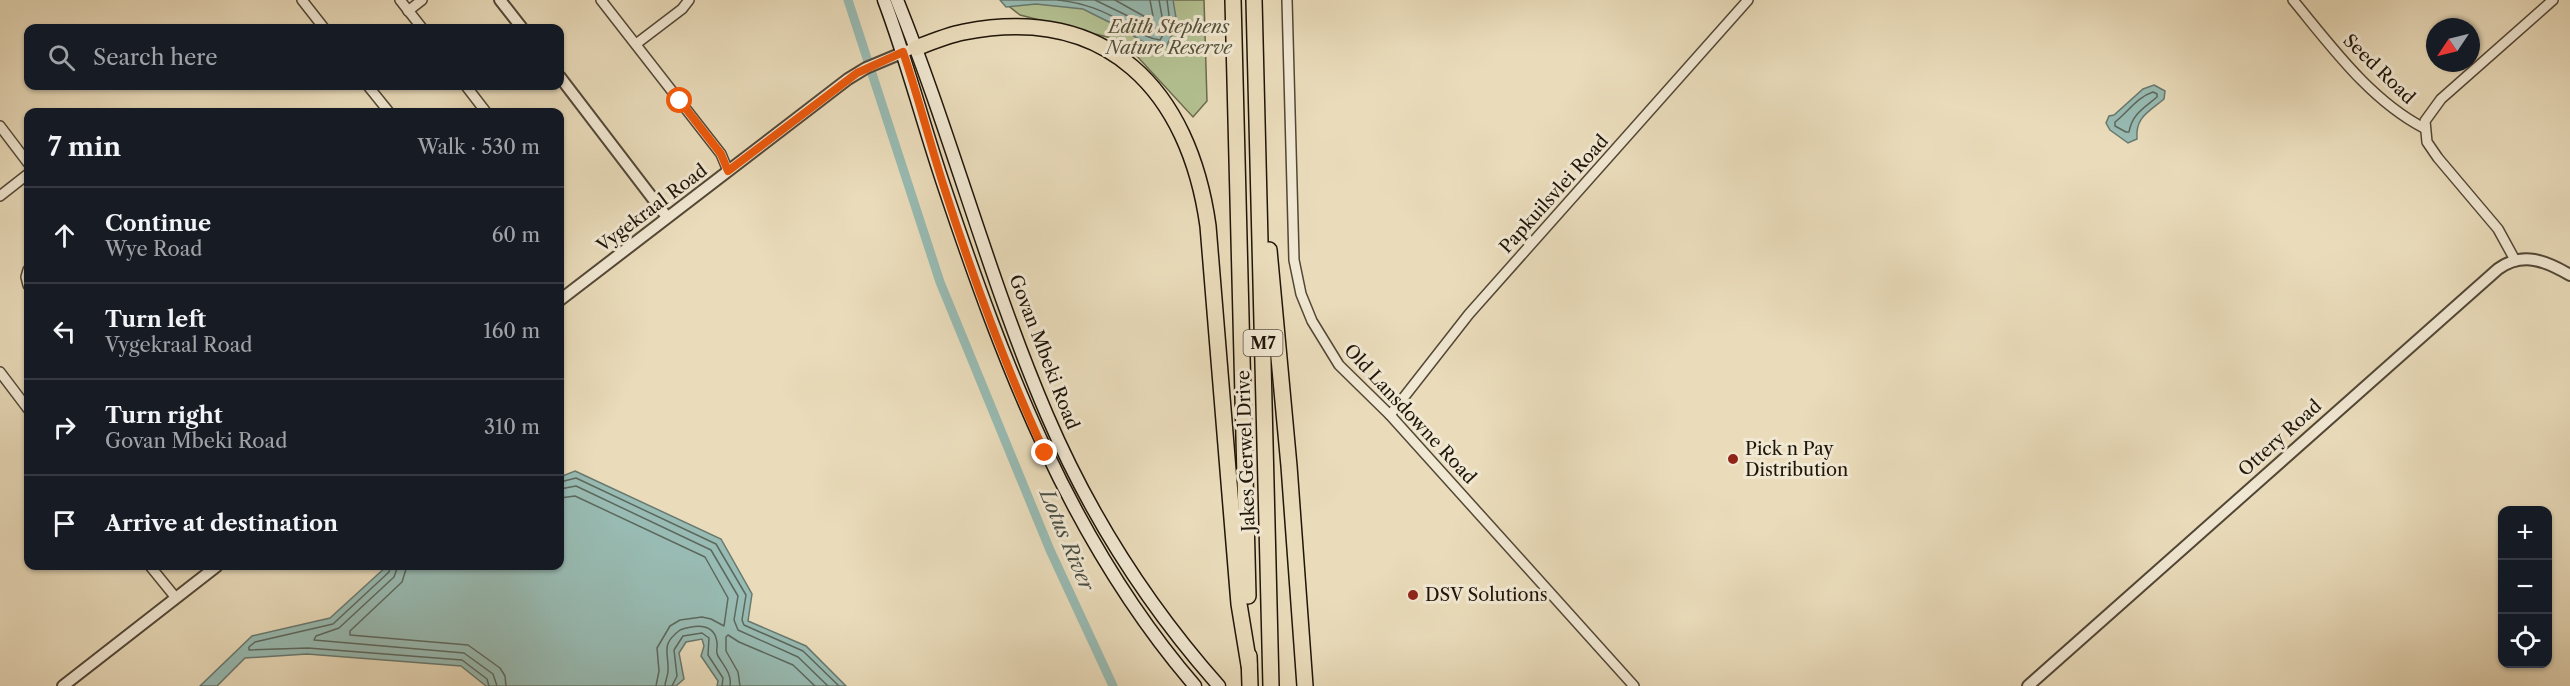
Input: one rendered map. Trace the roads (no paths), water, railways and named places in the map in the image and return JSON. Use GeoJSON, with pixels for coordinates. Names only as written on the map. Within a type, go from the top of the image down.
{"type":"FeatureCollection","features":[{"type":"Feature","properties":{"kind":"highway","name":"Jakes Gerwel Drive"},"geometry":{"type":"LineString","coordinates":[[1233,0],[1250,676]]}},
{"type":"Feature","properties":{"kind":"highway","name":"Jakes Gerwel Drive"},"geometry":{"type":"LineString","coordinates":[[1254,0],[1271,686]]}},
{"type":"Feature","properties":{"kind":"highway"},"geometry":{"type":"LineString","coordinates":[[910,50],[962,32],[1002,27],[1050,29],[1093,42],[1129,64],[1162,98],[1174,116],[1184,135],[1200,178],[1208,226],[1239,604],[1250,676]]}},
{"type":"Feature","properties":{"kind":"highway"},"geometry":{"type":"LineString","coordinates":[[1257,121],[1289,466],[1305,686]]}},
{"type":"Feature","properties":{"kind":"main road","name":"Govan Mbeki Road"},"geometry":{"type":"LineString","coordinates":[[884,0],[910,50],[1012,324],[1060,443],[1101,521],[1132,572],[1180,639],[1220,686]]}},
{"type":"Feature","properties":{"kind":"main road","name":"Govan Mbeki Road"},"geometry":{"type":"LineString","coordinates":[[897,0],[944,185],[996,333],[1033,426],[1067,497],[1108,565],[1142,617],[1195,686]]}},
{"type":"Feature","properties":{"kind":"street"},"geometry":{"type":"LineString","coordinates":[[302,0],[321,24]]}},
{"type":"Feature","properties":{"kind":"street"},"geometry":{"type":"LineString","coordinates":[[400,0],[419,24]]}},
{"type":"Feature","properties":{"kind":"street"},"geometry":{"type":"LineString","coordinates":[[408,11],[422,0]]}},
{"type":"Feature","properties":{"kind":"street"},"geometry":{"type":"LineString","coordinates":[[500,0],[519,24]]}},
{"type":"Feature","properties":{"kind":"street"},"geometry":{"type":"LineString","coordinates":[[602,0],[721,154],[728,171]]}},
{"type":"Feature","properties":{"kind":"street"},"geometry":{"type":"LineString","coordinates":[[636,44],[682,9],[689,0]]}},
{"type":"Feature","properties":{"kind":"street","name":"Old Lansdowne Road"},"geometry":{"type":"LineString","coordinates":[[1287,0],[1293,226],[1297,279],[1312,321],[1329,351],[1356,383],[1390,415],[1634,686]]}},
{"type":"Feature","properties":{"kind":"street","name":"Papkuilsvlei Road"},"geometry":{"type":"LineString","coordinates":[[1390,415],[1463,321],[1748,0]]}},
{"type":"Feature","properties":{"kind":"street","name":"Seed Road"},"geometry":{"type":"LineString","coordinates":[[2293,0],[2331,47],[2389,106],[2403,117],[2424,128]]}},
{"type":"Feature","properties":{"kind":"street"},"geometry":{"type":"LineString","coordinates":[[2553,0],[2441,99],[2428,114],[2424,128],[2431,150],[2498,229],[2516,260],[2538,259],[2570,275]]}},
{"type":"Feature","properties":{"kind":"street","name":"Vygekraal Road"},"geometry":{"type":"LineString","coordinates":[[564,297],[870,66],[910,50]]}},
{"type":"Feature","properties":{"kind":"street"},"geometry":{"type":"LineString","coordinates":[[564,82],[667,217]]}},
{"type":"Feature","properties":{"kind":"street"},"geometry":{"type":"LineString","coordinates":[[371,90],[386,108]]}},
{"type":"Feature","properties":{"kind":"street"},"geometry":{"type":"LineString","coordinates":[[469,90],[483,108]]}},
{"type":"Feature","properties":{"kind":"street"},"geometry":{"type":"LineString","coordinates":[[0,126],[24,158]]}},
{"type":"Feature","properties":{"kind":"street"},"geometry":{"type":"LineString","coordinates":[[0,196],[24,177]]}},
{"type":"Feature","properties":{"kind":"street","name":"Ottery Road"},"geometry":{"type":"LineString","coordinates":[[2028,686],[2437,321],[2491,274],[2516,260]]}},
{"type":"Feature","properties":{"kind":"street"},"geometry":{"type":"LineString","coordinates":[[0,372],[24,404]]}},
{"type":"Feature","properties":{"kind":"street"},"geometry":{"type":"LineString","coordinates":[[153,570],[176,598]]}},
{"type":"Feature","properties":{"kind":"street"},"geometry":{"type":"LineString","coordinates":[[63,686],[212,570]]}},
{"type":"Feature","properties":{"kind":"water"},"geometry":{"type":"Polygon","coordinates":[[[1000,0],[1173,0],[1177,24],[1166,47],[1146,44],[1123,29],[1083,9],[1036,4],[1006,7],[1000,0]]]}},
{"type":"Feature","properties":{"kind":"water"},"geometry":{"type":"Polygon","coordinates":[[[2154,85],[2165,91],[2164,99],[2144,116],[2138,125],[2137,139],[2128,143],[2110,130],[2106,123],[2109,116],[2114,115],[2143,89],[2154,85]]]}},
{"type":"Feature","properties":{"kind":"water"},"geometry":{"type":"Polygon","coordinates":[[[575,471],[721,539],[752,594],[748,621],[806,646],[846,686],[717,686],[718,681],[701,656],[704,646],[702,639],[686,642],[679,653],[684,679],[676,686],[486,686],[461,666],[307,654],[245,658],[217,686],[200,686],[252,636],[330,618],[383,570],[564,570],[564,475],[575,471]]]}},
{"type":"Feature","properties":{"kind":"waterway","name":"Lotus River"},"geometry":{"type":"LineString","coordinates":[[848,0],[940,282],[1050,550],[1113,686]]}},
{"type":"Feature","properties":{"kind":"place","name":"Pick n Pay Distribution"},"geometry":{"type":"Point","coordinates":[1733,459]}},
{"type":"Feature","properties":{"kind":"place","name":"DSV Solutions"},"geometry":{"type":"Point","coordinates":[1413,595]}},
{"type":"Feature","properties":{"kind":"park label","name":"Edith Stephens Nature Reserve"},"geometry":{"type":"Point","coordinates":[1169,37]}}]}
